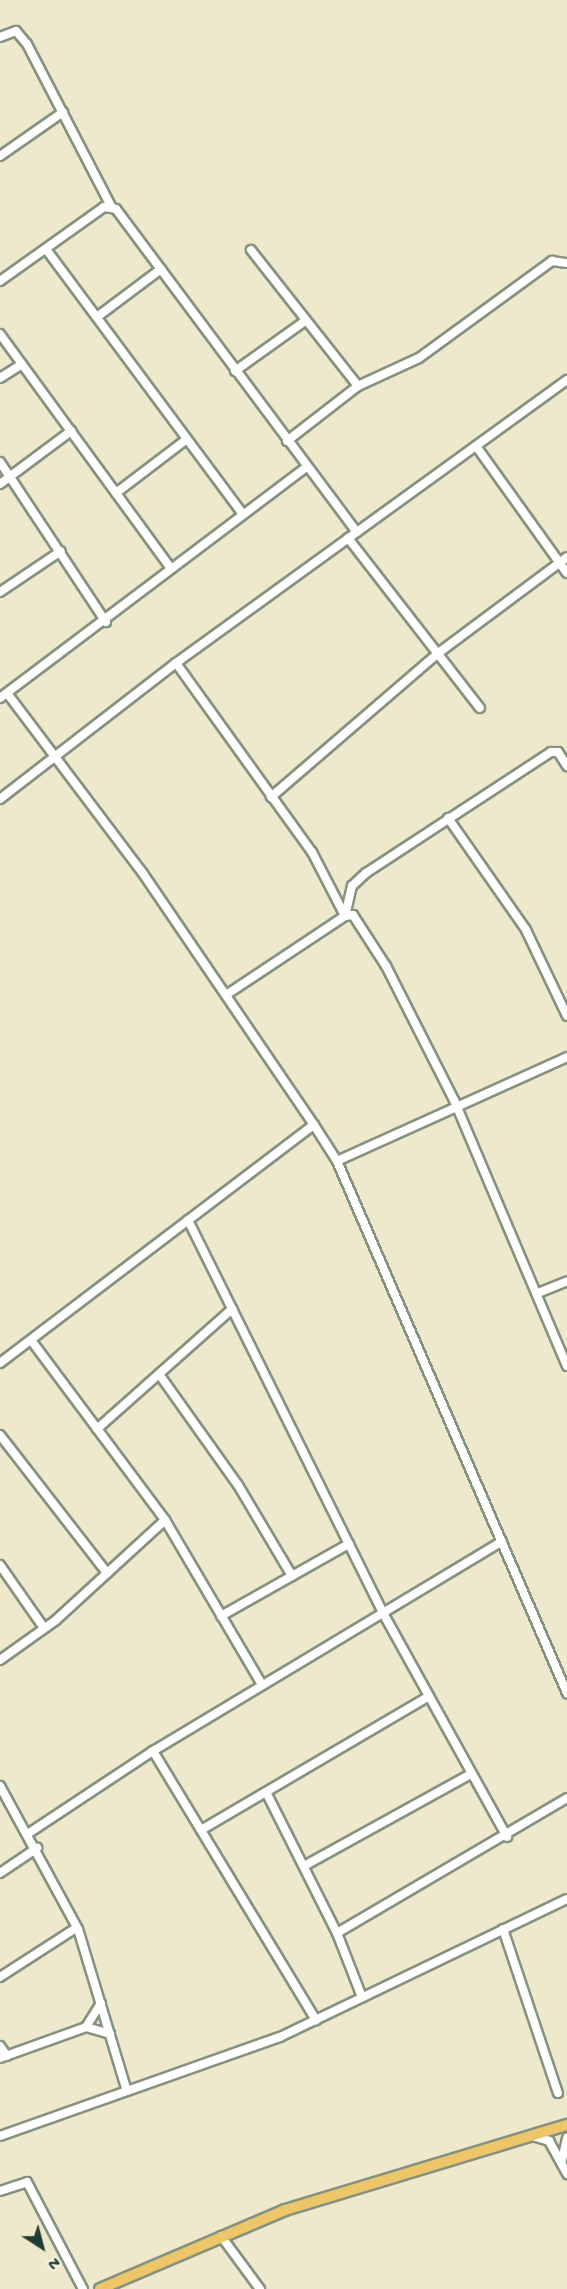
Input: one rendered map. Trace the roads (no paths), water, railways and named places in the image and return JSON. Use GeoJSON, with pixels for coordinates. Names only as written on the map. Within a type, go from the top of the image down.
{"type":"FeatureCollection","features":[{"type":"Feature","properties":{"kind":"main road"},"geometry":{"type":"LineString","coordinates":[[100,2289],[285,2210],[567,2125]]}},
{"type":"Feature","properties":{"kind":"street"},"geometry":{"type":"LineString","coordinates":[[0,37],[16,31],[27,44],[111,206],[357,532]]}},
{"type":"Feature","properties":{"kind":"street"},"geometry":{"type":"LineString","coordinates":[[0,156],[63,112]]}},
{"type":"Feature","properties":{"kind":"street"},"geometry":{"type":"LineString","coordinates":[[0,281],[111,206]]}},
{"type":"Feature","properties":{"kind":"street"},"geometry":{"type":"LineString","coordinates":[[46,249],[242,513]]}},
{"type":"Feature","properties":{"kind":"street"},"geometry":{"type":"LineString","coordinates":[[251,250],[358,386]]}},
{"type":"Feature","properties":{"kind":"street"},"geometry":{"type":"LineString","coordinates":[[287,441],[358,386],[418,358],[552,261],[567,262]]}},
{"type":"Feature","properties":{"kind":"street"},"geometry":{"type":"LineString","coordinates":[[97,317],[160,269]]}},
{"type":"Feature","properties":{"kind":"street"},"geometry":{"type":"LineString","coordinates":[[236,370],[305,321]]}},
{"type":"Feature","properties":{"kind":"street"},"geometry":{"type":"LineString","coordinates":[[0,334],[169,566]]}},
{"type":"Feature","properties":{"kind":"street"},"geometry":{"type":"LineString","coordinates":[[0,378],[22,364]]}},
{"type":"Feature","properties":{"kind":"street"},"geometry":{"type":"LineString","coordinates":[[0,799],[56,759],[176,663],[567,380]]}},
{"type":"Feature","properties":{"kind":"street"},"geometry":{"type":"LineString","coordinates":[[0,484],[71,431]]}},
{"type":"Feature","properties":{"kind":"street"},"geometry":{"type":"LineString","coordinates":[[116,493],[187,439]]}},
{"type":"Feature","properties":{"kind":"street"},"geometry":{"type":"LineString","coordinates":[[476,446],[564,560],[567,573]]}},
{"type":"Feature","properties":{"kind":"street"},"geometry":{"type":"LineString","coordinates":[[0,462],[106,622]]}},
{"type":"Feature","properties":{"kind":"street"},"geometry":{"type":"LineString","coordinates":[[307,467],[169,566],[106,622],[3,696],[56,759],[226,995],[336,1161],[567,1693]]}},
{"type":"Feature","properties":{"kind":"street"},"geometry":{"type":"LineString","coordinates":[[348,538],[480,708]]}},
{"type":"Feature","properties":{"kind":"street"},"geometry":{"type":"LineString","coordinates":[[0,592],[61,551]]}},
{"type":"Feature","properties":{"kind":"street"},"geometry":{"type":"LineString","coordinates":[[271,797],[437,654],[564,560]]}},
{"type":"Feature","properties":{"kind":"street"},"geometry":{"type":"LineString","coordinates":[[176,663],[312,852],[345,916]]}},
{"type":"Feature","properties":{"kind":"street"},"geometry":{"type":"LineString","coordinates":[[345,916],[352,886],[448,818],[551,752],[558,752],[567,766]]}},
{"type":"Feature","properties":{"kind":"street"},"geometry":{"type":"LineString","coordinates":[[448,818],[526,930],[567,1016]]}},
{"type":"Feature","properties":{"kind":"street"},"geometry":{"type":"LineString","coordinates":[[226,995],[345,916],[353,915],[386,966],[458,1109],[538,1293],[567,1366]]}},
{"type":"Feature","properties":{"kind":"street"},"geometry":{"type":"LineString","coordinates":[[336,1161],[458,1109],[567,1058]]}},
{"type":"Feature","properties":{"kind":"street"},"geometry":{"type":"LineString","coordinates":[[0,1363],[314,1125]]}},
{"type":"Feature","properties":{"kind":"street"},"geometry":{"type":"LineString","coordinates":[[188,1220],[383,1613],[507,1837]]}},
{"type":"Feature","properties":{"kind":"street"},"geometry":{"type":"LineString","coordinates":[[538,1293],[567,1281]]}},
{"type":"Feature","properties":{"kind":"street"},"geometry":{"type":"LineString","coordinates":[[97,1429],[232,1309]]}},
{"type":"Feature","properties":{"kind":"street"},"geometry":{"type":"LineString","coordinates":[[31,1340],[165,1520],[262,1685]]}},
{"type":"Feature","properties":{"kind":"street"},"geometry":{"type":"LineString","coordinates":[[159,1374],[238,1485],[292,1576]]}},
{"type":"Feature","properties":{"kind":"street"},"geometry":{"type":"LineString","coordinates":[[0,1435],[107,1573]]}},
{"type":"Feature","properties":{"kind":"street"},"geometry":{"type":"LineString","coordinates":[[0,1660],[44,1628],[165,1520]]}},
{"type":"Feature","properties":{"kind":"street"},"geometry":{"type":"LineString","coordinates":[[29,1833],[153,1751],[502,1541]]}},
{"type":"Feature","properties":{"kind":"street"},"geometry":{"type":"LineString","coordinates":[[221,1616],[349,1544]]}},
{"type":"Feature","properties":{"kind":"street"},"geometry":{"type":"LineString","coordinates":[[0,1565],[44,1628]]}},
{"type":"Feature","properties":{"kind":"street"},"geometry":{"type":"LineString","coordinates":[[201,1830],[429,1696]]}},
{"type":"Feature","properties":{"kind":"street"},"geometry":{"type":"LineString","coordinates":[[153,1751],[316,2020]]}},
{"type":"Feature","properties":{"kind":"street"},"geometry":{"type":"LineString","coordinates":[[304,1866],[471,1774]]}},
{"type":"Feature","properties":{"kind":"street"},"geometry":{"type":"LineString","coordinates":[[0,1786],[29,1833],[76,1928],[128,2091]]}},
{"type":"Feature","properties":{"kind":"street"},"geometry":{"type":"LineString","coordinates":[[266,1792],[337,1933],[362,1997]]}},
{"type":"Feature","properties":{"kind":"street"},"geometry":{"type":"LineString","coordinates":[[337,1933],[507,1837],[567,1798]]}},
{"type":"Feature","properties":{"kind":"street"},"geometry":{"type":"LineString","coordinates":[[0,1873],[37,1848]]}},
{"type":"Feature","properties":{"kind":"street"},"geometry":{"type":"LineString","coordinates":[[0,2136],[128,2091],[316,2020],[567,1899]]}},
{"type":"Feature","properties":{"kind":"street"},"geometry":{"type":"LineString","coordinates":[[0,1977],[76,1928]]}},
{"type":"Feature","properties":{"kind":"street"},"geometry":{"type":"LineString","coordinates":[[503,1929],[558,2093]]}},
{"type":"Feature","properties":{"kind":"street"},"geometry":{"type":"LineString","coordinates":[[86,2027],[100,2003]]}},
{"type":"Feature","properties":{"kind":"street"},"geometry":{"type":"LineString","coordinates":[[0,2046],[3,2057],[86,2027],[110,2034]]}},
{"type":"Feature","properties":{"kind":"street"},"geometry":{"type":"LineString","coordinates":[[529,2135],[549,2141],[567,2174]]}},
{"type":"Feature","properties":{"kind":"street"},"geometry":{"type":"LineString","coordinates":[[561,2164],[567,2138]]}},
{"type":"Feature","properties":{"kind":"street"},"geometry":{"type":"LineString","coordinates":[[0,2191],[27,2182],[83,2289]]}},
{"type":"Feature","properties":{"kind":"street"},"geometry":{"type":"LineString","coordinates":[[221,2236],[260,2289]]}}]}
